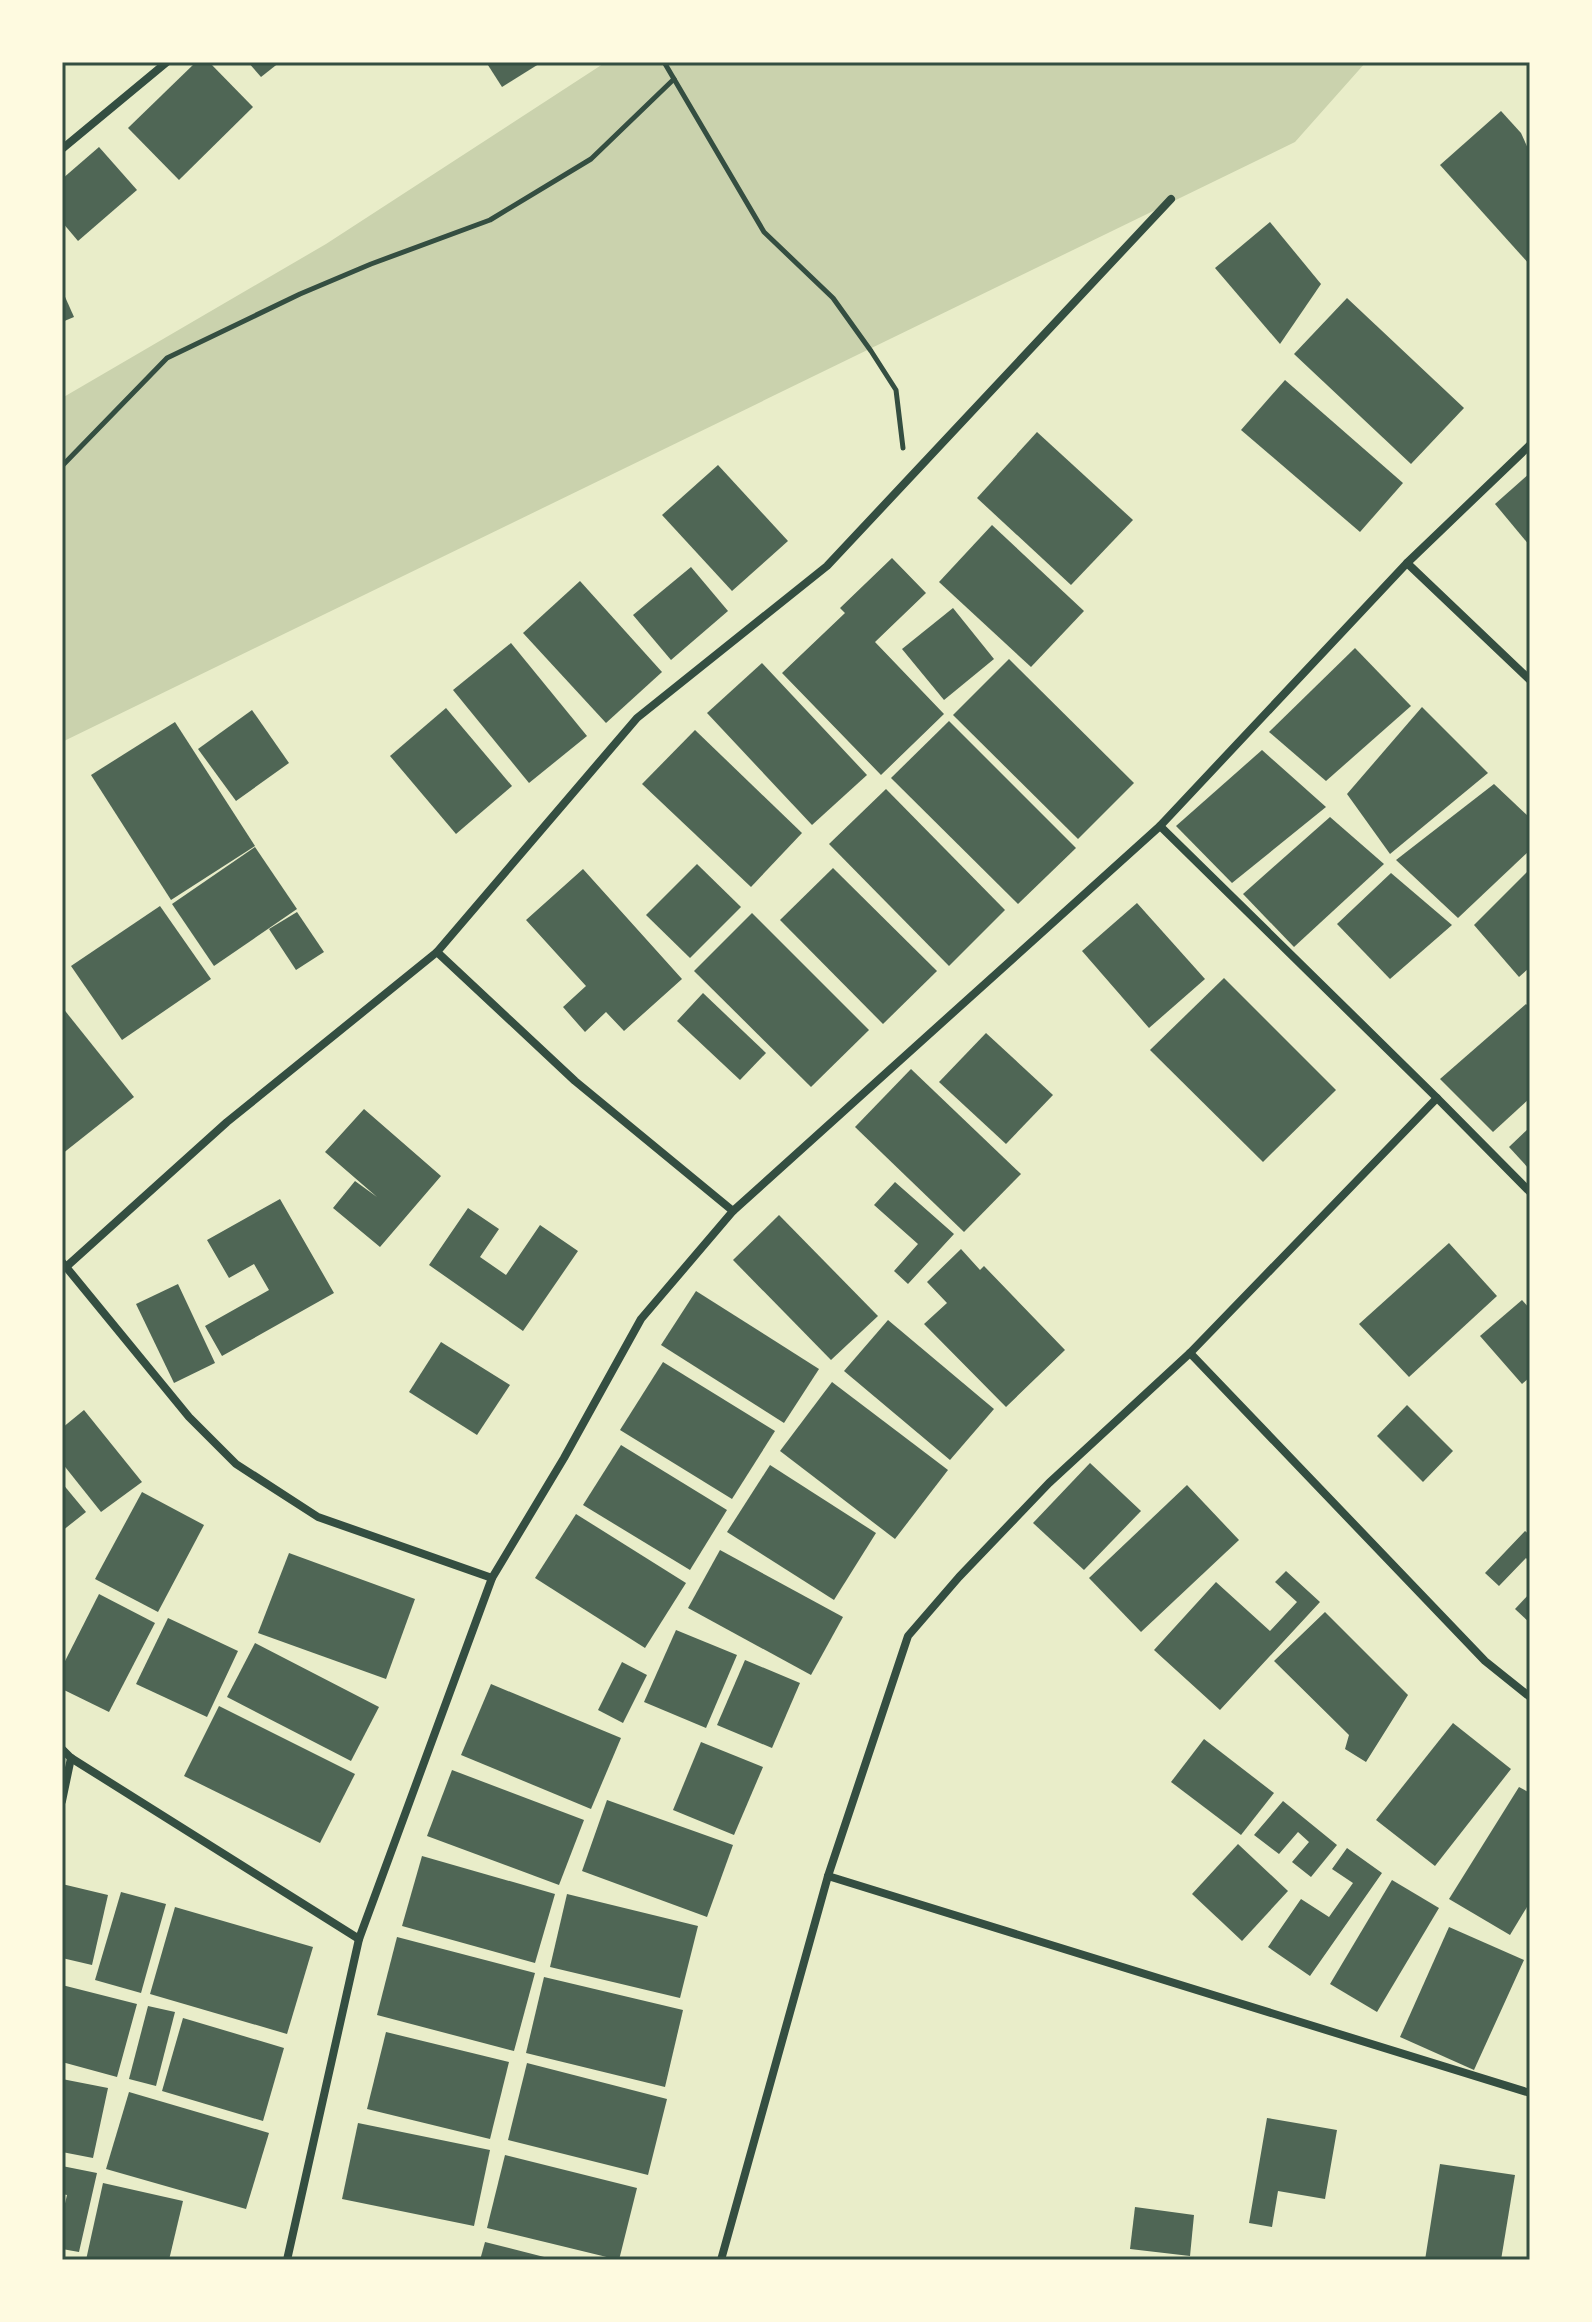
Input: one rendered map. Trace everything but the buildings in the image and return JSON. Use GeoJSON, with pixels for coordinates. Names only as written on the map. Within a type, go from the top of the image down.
{"type":"FeatureCollection","features":[{"type":"Feature","properties":{"kind":"street"},"geometry":{"type":"LineString","coordinates":[[62,149],[167,62]]}},
{"type":"Feature","properties":{"kind":"street"},"geometry":{"type":"LineString","coordinates":[[492,1578],[318,1517],[236,1464],[189,1417],[64,1265],[227,1122],[437,952],[637,718],[827,566],[1171,199]]}},
{"type":"Feature","properties":{"kind":"street"},"geometry":{"type":"LineString","coordinates":[[287,2260],[359,1939],[492,1578],[564,1458],[641,1319],[733,1211],[1160,826],[1407,563],[1530,445]]}},
{"type":"Feature","properties":{"kind":"street"},"geometry":{"type":"LineString","coordinates":[[1407,563],[1530,680]]}},
{"type":"Feature","properties":{"kind":"street"},"geometry":{"type":"LineString","coordinates":[[1160,826],[1530,1192]]}},
{"type":"Feature","properties":{"kind":"street"},"geometry":{"type":"LineString","coordinates":[[437,952],[575,1081],[733,1211]]}},
{"type":"Feature","properties":{"kind":"street"},"geometry":{"type":"LineString","coordinates":[[721,2260],[828,1876],[908,1636],[959,1577],[1049,1483],[1190,1353],[1437,1098]]}},
{"type":"Feature","properties":{"kind":"street"},"geometry":{"type":"LineString","coordinates":[[1190,1353],[1485,1661],[1530,1697]]}},
{"type":"Feature","properties":{"kind":"street"},"geometry":{"type":"LineString","coordinates":[[62,1749],[71,1758],[359,1939]]}},
{"type":"Feature","properties":{"kind":"street"},"geometry":{"type":"LineString","coordinates":[[62,1801],[71,1758]]}},
{"type":"Feature","properties":{"kind":"street"},"geometry":{"type":"LineString","coordinates":[[828,1876],[1530,2093]]}},
{"type":"Feature","properties":{"kind":"path"},"geometry":{"type":"LineString","coordinates":[[664,62],[764,232],[833,298],[896,390],[907,480]]}},
{"type":"Feature","properties":{"kind":"path"},"geometry":{"type":"LineString","coordinates":[[62,466],[167,358],[300,294],[490,220],[591,159],[674,79]]}},
{"type":"Feature","properties":{"kind":"green space"},"geometry":{"type":"Polygon","coordinates":[[[606,62],[1366,62],[1295,142],[62,742],[62,398],[326,244],[606,62]]]}}]}
